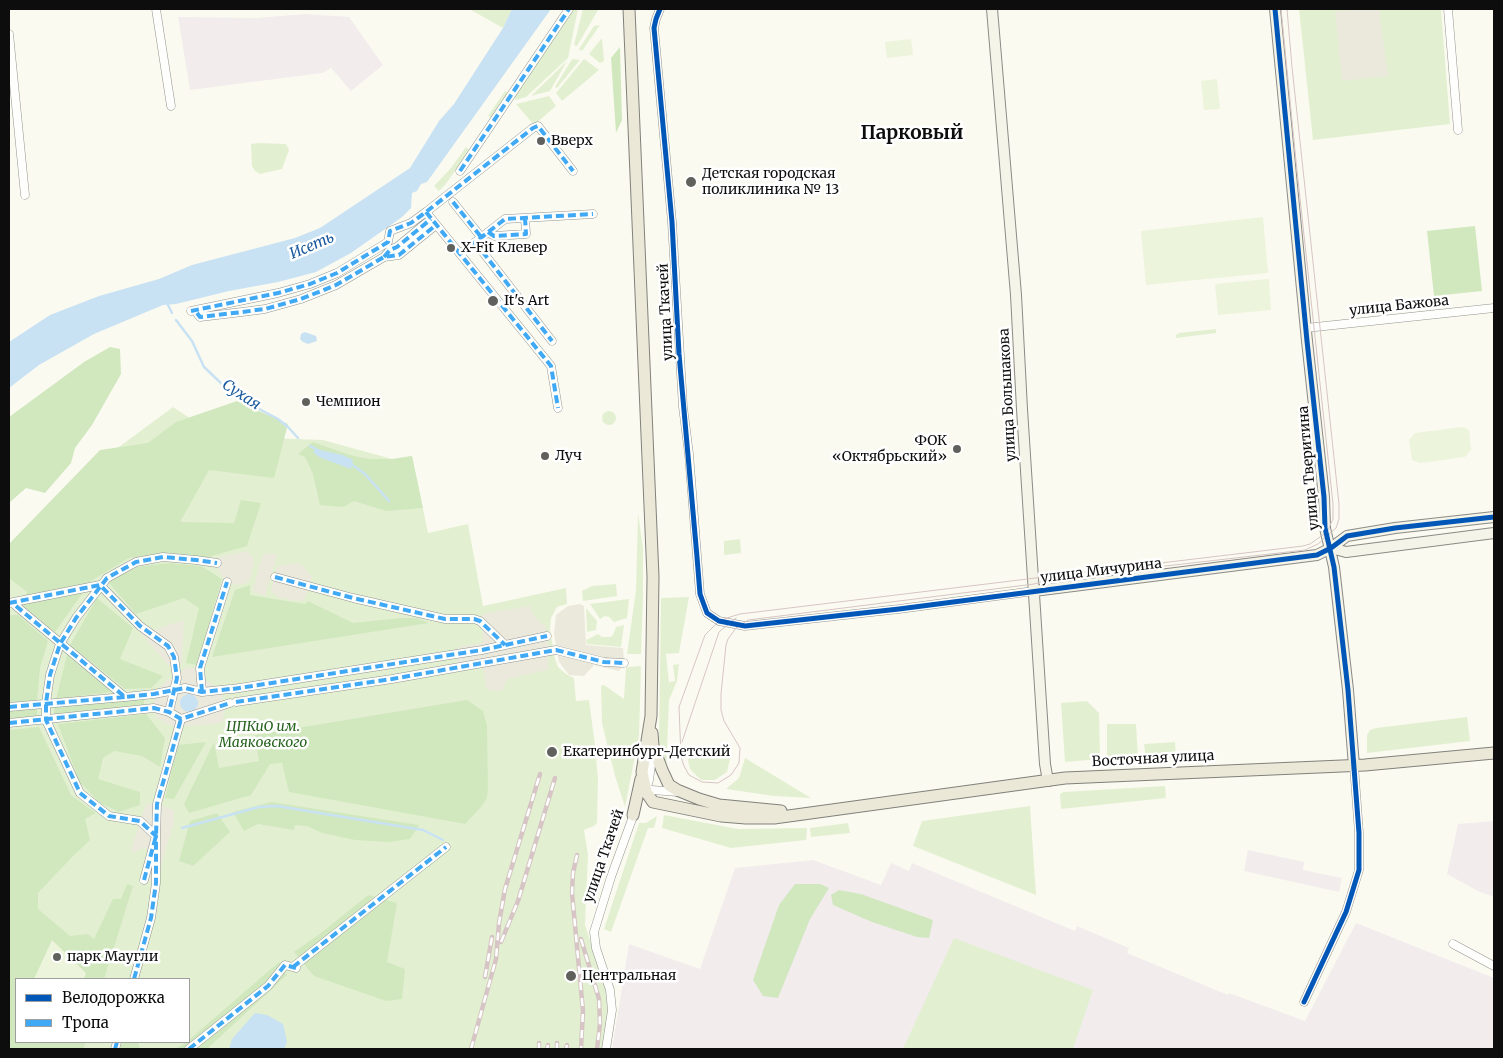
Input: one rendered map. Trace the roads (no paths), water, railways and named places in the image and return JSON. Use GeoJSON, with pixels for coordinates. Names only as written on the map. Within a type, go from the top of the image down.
{"type":"FeatureCollection","features":[{"type":"Feature","properties":{"kind":"main road","name":"улица Ткачей"},"geometry":{"type":"LineString","coordinates":[[629,9],[653,577],[651,716],[642,772],[646,792]]}},
{"type":"Feature","properties":{"kind":"main road","name":"Восточная улица"},"geometry":{"type":"LineString","coordinates":[[651,716],[653,746],[669,785],[682,793],[720,805],[775,811],[815,812]]}},
{"type":"Feature","properties":{"kind":"main road","name":"Восточная улица"},"geometry":{"type":"LineString","coordinates":[[646,792],[653,802],[663,805],[722,816],[774,818],[1065,778],[1354,766],[1494,753]]}},
{"type":"Feature","properties":{"kind":"main road"},"geometry":{"type":"LineString","coordinates":[[633,815],[642,772]]}},
{"type":"Feature","properties":{"kind":"main road"},"geometry":{"type":"LineString","coordinates":[[633,815],[643,806],[663,805]]}},
{"type":"Feature","properties":{"kind":"street"},"geometry":{"type":"LineString","coordinates":[[156,9],[172,106]]}},
{"type":"Feature","properties":{"kind":"street"},"geometry":{"type":"LineString","coordinates":[[460,171],[569,9]]}},
{"type":"Feature","properties":{"kind":"street","name":"улица Ткачей"},"geometry":{"type":"LineString","coordinates":[[660,9],[654,28],[672,222],[684,407],[700,594],[707,614]]}},
{"type":"Feature","properties":{"kind":"street","name":"улица Большакова"},"geometry":{"type":"LineString","coordinates":[[992,9],[1016,296],[1045,764],[1048,781]]}},
{"type":"Feature","properties":{"kind":"street","name":"улица Тверитина"},"geometry":{"type":"LineString","coordinates":[[1275,9],[1324,497],[1325,528],[1331,548],[1348,690],[1359,833],[1359,870],[1346,912],[1304,1002]]}},
{"type":"Feature","properties":{"kind":"street"},"geometry":{"type":"LineString","coordinates":[[1448,9],[1458,130]]}},
{"type":"Feature","properties":{"kind":"street"},"geometry":{"type":"LineString","coordinates":[[9,34],[25,195]]}},
{"type":"Feature","properties":{"kind":"street"},"geometry":{"type":"LineString","coordinates":[[434,222],[399,255],[384,256],[336,285],[301,299],[265,309],[242,312],[200,317],[194,312],[278,293],[310,284],[338,273],[388,242],[390,231],[411,223],[538,126],[573,171]]}},
{"type":"Feature","properties":{"kind":"street"},"geometry":{"type":"LineString","coordinates":[[453,202],[478,240],[552,341]]}},
{"type":"Feature","properties":{"kind":"street"},"geometry":{"type":"LineString","coordinates":[[426,212],[551,366],[558,408]]}},
{"type":"Feature","properties":{"kind":"street"},"geometry":{"type":"LineString","coordinates":[[460,254],[505,219],[593,214]]}},
{"type":"Feature","properties":{"kind":"street"},"geometry":{"type":"LineString","coordinates":[[488,232],[494,236],[526,234],[525,218]]}},
{"type":"Feature","properties":{"kind":"street","name":"улица Бажова"},"geometry":{"type":"LineString","coordinates":[[1306,328],[1494,308]]}},
{"type":"Feature","properties":{"kind":"street","name":"улица Мичурина"},"geometry":{"type":"LineString","coordinates":[[707,614],[719,621],[744,626],[908,608],[1317,555],[1331,548],[1343,538],[1395,528],[1494,517]]}},
{"type":"Feature","properties":{"kind":"street","name":"улица Мичурина"},"geometry":{"type":"LineString","coordinates":[[1331,548],[1346,552],[1494,533]]}},
{"type":"Feature","properties":{"kind":"street"},"geometry":{"type":"LineString","coordinates":[[156,836],[140,821],[109,816],[80,793],[46,720],[46,703],[50,675],[60,644],[106,578],[136,562],[162,558],[217,563]]}},
{"type":"Feature","properties":{"kind":"street"},"geometry":{"type":"LineString","coordinates":[[275,577],[353,598],[445,619],[474,619],[480,621],[505,645]]}},
{"type":"Feature","properties":{"kind":"street"},"geometry":{"type":"LineString","coordinates":[[202,692],[200,668],[227,582]]}},
{"type":"Feature","properties":{"kind":"street"},"geometry":{"type":"LineString","coordinates":[[11,602],[100,584]]}},
{"type":"Feature","properties":{"kind":"street"},"geometry":{"type":"LineString","coordinates":[[100,584],[140,626],[168,646],[174,657],[176,678],[169,712]]}},
{"type":"Feature","properties":{"kind":"street"},"geometry":{"type":"LineString","coordinates":[[11,602],[126,697]]}},
{"type":"Feature","properties":{"kind":"street"},"geometry":{"type":"LineString","coordinates":[[9,707],[126,697],[186,688],[202,692],[232,689],[482,650],[547,636]]}},
{"type":"Feature","properties":{"kind":"street"},"geometry":{"type":"LineString","coordinates":[[9,724],[154,708],[169,712],[181,719],[233,703],[392,679],[556,650],[604,662],[624,663]]}},
{"type":"Feature","properties":{"kind":"street"},"geometry":{"type":"LineString","coordinates":[[134,978],[151,918],[156,882],[157,804],[181,719]]}},
{"type":"Feature","properties":{"kind":"street","name":"улица Ткачей"},"geometry":{"type":"LineString","coordinates":[[606,1049],[611,1019],[610,990],[596,948],[594,932],[638,801],[646,792],[650,780],[653,746]]}},
{"type":"Feature","properties":{"kind":"street"},"geometry":{"type":"LineString","coordinates":[[646,792],[652,790],[682,793]]}},
{"type":"Feature","properties":{"kind":"street"},"geometry":{"type":"LineString","coordinates":[[144,880],[156,836]]}},
{"type":"Feature","properties":{"kind":"street"},"geometry":{"type":"LineString","coordinates":[[189,1049],[268,986],[285,966],[294,968],[446,847]]}},
{"type":"Feature","properties":{"kind":"street"},"geometry":{"type":"LineString","coordinates":[[1453,944],[1494,966]]}},
{"type":"Feature","properties":{"kind":"water","name":"Исеть"},"geometry":{"type":"Polygon","coordinates":[[[512,9],[551,9],[427,182],[421,184],[417,191],[412,193],[411,208],[402,217],[351,253],[316,272],[176,304],[163,305],[94,334],[39,365],[9,388],[9,342],[50,315],[99,296],[159,279],[192,265],[295,238],[320,228],[410,168],[439,121],[454,104],[503,28],[512,9]]]}},
{"type":"Feature","properties":{"kind":"water"},"geometry":{"type":"Polygon","coordinates":[[[305,332],[316,336],[317,341],[308,344],[303,342],[300,339],[301,334],[305,332]]]}},
{"type":"Feature","properties":{"kind":"water"},"geometry":{"type":"Polygon","coordinates":[[[315,449],[343,455],[353,460],[351,469],[319,457],[313,452],[315,449]]]}},
{"type":"Feature","properties":{"kind":"water"},"geometry":{"type":"Polygon","coordinates":[[[189,694],[195,697],[198,703],[195,709],[189,712],[183,709],[180,703],[183,697],[189,694]]]}},
{"type":"Feature","properties":{"kind":"water"},"geometry":{"type":"Polygon","coordinates":[[[255,1013],[267,1015],[283,1024],[287,1042],[284,1049],[229,1049],[232,1039],[255,1013]]]}},
{"type":"Feature","properties":{"kind":"waterway","name":"Сухая"},"geometry":{"type":"LineString","coordinates":[[167,303],[172,313]]}},
{"type":"Feature","properties":{"kind":"waterway","name":"Сухая"},"geometry":{"type":"LineString","coordinates":[[176,320],[192,341],[204,367],[223,385],[246,402],[278,419],[298,438]]}},
{"type":"Feature","properties":{"kind":"waterway","name":"Сухая"},"geometry":{"type":"LineString","coordinates":[[310,446],[318,450]]}},
{"type":"Feature","properties":{"kind":"waterway","name":"Сухая"},"geometry":{"type":"LineString","coordinates":[[351,464],[365,474],[389,501]]}},
{"type":"Feature","properties":{"kind":"waterway"},"geometry":{"type":"LineString","coordinates":[[182,828],[259,807],[277,806],[423,830],[443,840]]}},
{"type":"Feature","properties":{"kind":"tram line"},"geometry":{"type":"LineString","coordinates":[[1281,9],[1333,504],[1333,519],[1327,532],[1310,544],[1303,546],[740,614],[719,621],[705,635],[679,707],[681,757],[689,775],[702,782],[718,783],[731,775],[739,763],[740,748],[724,721],[721,710],[721,694],[728,639],[736,628],[748,620],[1034,584],[1052,579],[1305,550],[1318,544],[1336,528],[1339,519],[1339,504],[1287,9]]}},
{"type":"Feature","properties":{"kind":"tram line"},"geometry":{"type":"LineString","coordinates":[[682,742],[719,632],[736,618]]}},
{"type":"Feature","properties":{"kind":"railway"},"geometry":{"type":"LineString","coordinates":[[471,1049],[496,959],[499,923],[505,889],[540,774]]}},
{"type":"Feature","properties":{"kind":"railway"},"geometry":{"type":"LineString","coordinates":[[501,942],[518,901],[555,778]]}},
{"type":"Feature","properties":{"kind":"railway"},"geometry":{"type":"LineString","coordinates":[[577,855],[573,873],[572,893],[583,1011],[581,1049]]}},
{"type":"Feature","properties":{"kind":"railway"},"geometry":{"type":"LineString","coordinates":[[485,977],[492,937]]}},
{"type":"Feature","properties":{"kind":"railway"},"geometry":{"type":"LineString","coordinates":[[581,939],[599,999],[600,1024],[597,1049]]}},
{"type":"Feature","properties":{"kind":"railway"},"geometry":{"type":"LineString","coordinates":[[539,1043],[539,1049]]}},
{"type":"Feature","properties":{"kind":"railway"},"geometry":{"type":"LineString","coordinates":[[557,1043],[557,1049]]}},
{"type":"Feature","properties":{"kind":"railway"},"geometry":{"type":"LineString","coordinates":[[547,1049],[548,1045]]}},
{"type":"Feature","properties":{"kind":"railway"},"geometry":{"type":"LineString","coordinates":[[566,1049],[567,1045]]}},
{"type":"Feature","properties":{"kind":"place","name":"Вверх"},"geometry":{"type":"Point","coordinates":[541,141]}},
{"type":"Feature","properties":{"kind":"place","name":"Детская городская поликлиника № 13"},"geometry":{"type":"Point","coordinates":[691,182]}},
{"type":"Feature","properties":{"kind":"place","name":"X-Fit Клевер"},"geometry":{"type":"Point","coordinates":[451,248]}},
{"type":"Feature","properties":{"kind":"place","name":"It's Art"},"geometry":{"type":"Point","coordinates":[493,301]}},
{"type":"Feature","properties":{"kind":"place","name":"Чемпион"},"geometry":{"type":"Point","coordinates":[306,402]}},
{"type":"Feature","properties":{"kind":"place","name":"ФОК «Октябрьский»"},"geometry":{"type":"Point","coordinates":[957,449]}},
{"type":"Feature","properties":{"kind":"place","name":"Луч"},"geometry":{"type":"Point","coordinates":[545,456]}},
{"type":"Feature","properties":{"kind":"place","name":"Екатеринбург-Детский"},"geometry":{"type":"Point","coordinates":[552,752]}},
{"type":"Feature","properties":{"kind":"place","name":"парк Маугли"},"geometry":{"type":"Point","coordinates":[57,957]}},
{"type":"Feature","properties":{"kind":"place","name":"Центральная"},"geometry":{"type":"Point","coordinates":[571,976]}},
{"type":"Feature","properties":{"kind":"district","name":"Парковый"},"geometry":{"type":"Point","coordinates":[912,134]}},
{"type":"Feature","properties":{"kind":"park label","name":"ЦПКиО им. Маяковского"},"geometry":{"type":"Point","coordinates":[263,736]}}]}
